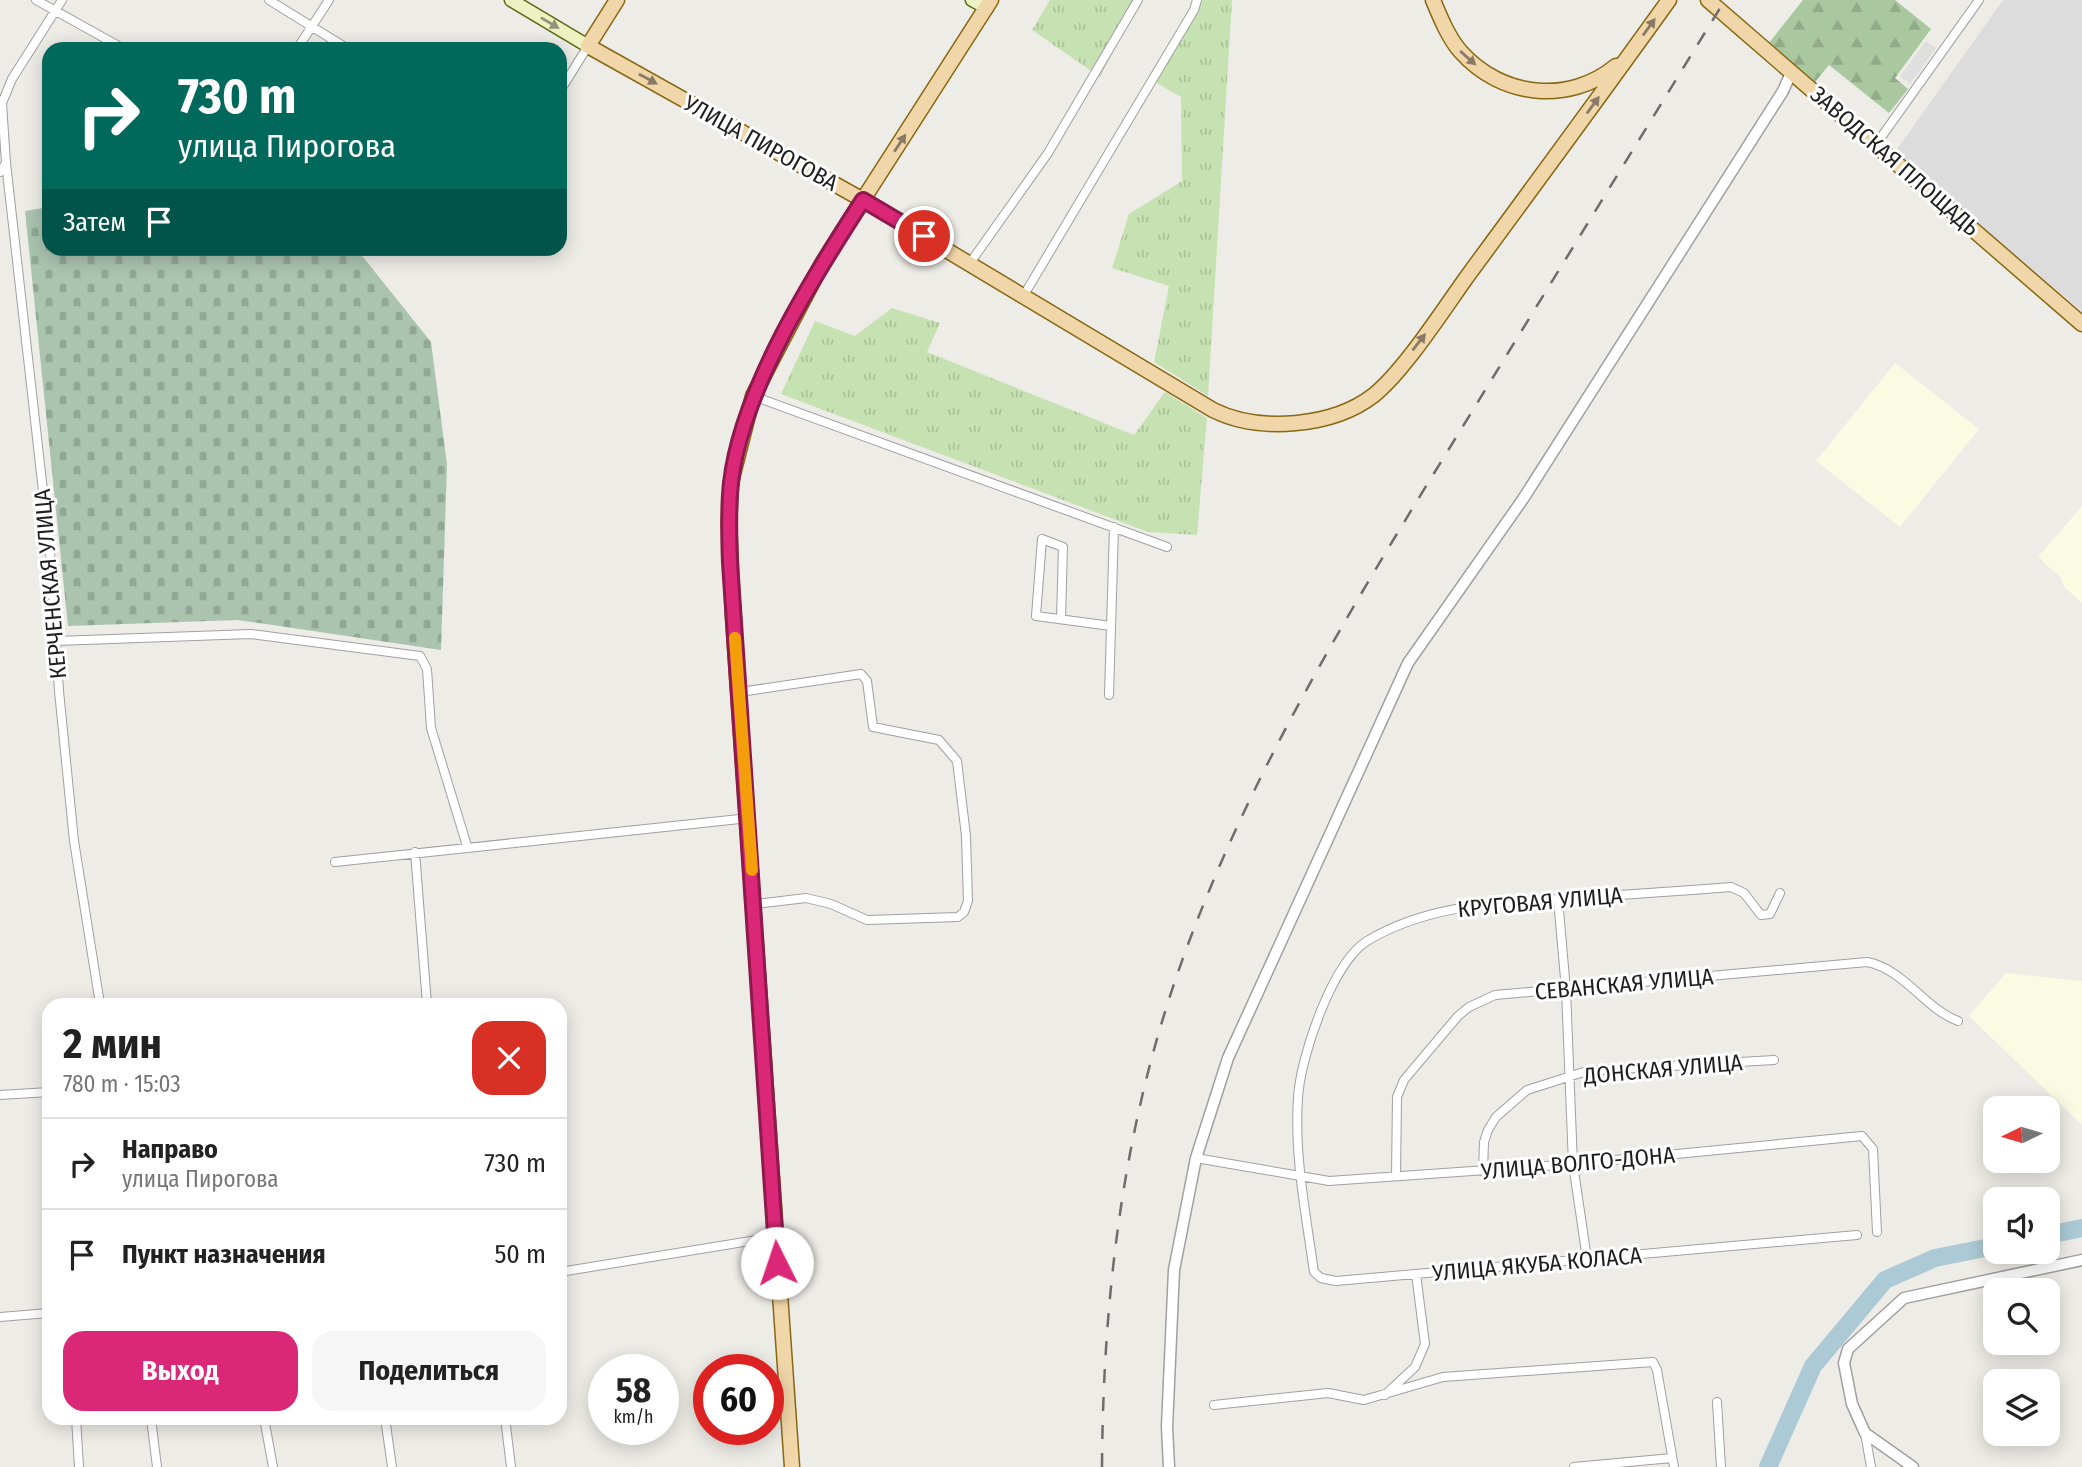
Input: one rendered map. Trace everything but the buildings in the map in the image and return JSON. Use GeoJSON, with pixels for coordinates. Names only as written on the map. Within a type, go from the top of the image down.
{"type":"FeatureCollection","features":[{"type":"Feature","properties":{"kind":"main road","name":"УЛИЦА ПИРОГОВА"},"geometry":{"type":"LineString","coordinates":[[511,0],[863,200],[1213,410],[1249,424],[1326,417],[1358,405],[1375,394],[1428,331],[1632,51]]}},
{"type":"Feature","properties":{"kind":"main road"},"geometry":{"type":"LineString","coordinates":[[589,46],[617,0]]}},
{"type":"Feature","properties":{"kind":"main road"},"geometry":{"type":"LineString","coordinates":[[792,1467],[729,522],[731,482],[753,396],[823,262],[989,4],[972,0]]}},
{"type":"Feature","properties":{"kind":"main road"},"geometry":{"type":"LineString","coordinates":[[1433,0],[1460,51],[1486,74],[1510,86],[1551,91],[1585,84],[1607,73],[1632,51],[1668,2]]}},
{"type":"Feature","properties":{"kind":"main road","name":"ЗАВОДСКАЯ ПЛОЩАДЬ"},"geometry":{"type":"LineString","coordinates":[[1708,0],[1791,73],[1877,143],[2082,324]]}},
{"type":"Feature","properties":{"kind":"street"},"geometry":{"type":"LineString","coordinates":[[36,0],[111,42]]}},
{"type":"Feature","properties":{"kind":"street"},"geometry":{"type":"LineString","coordinates":[[1,103],[12,79],[62,0]]}},
{"type":"Feature","properties":{"kind":"street"},"geometry":{"type":"LineString","coordinates":[[269,0],[337,42]]}},
{"type":"Feature","properties":{"kind":"street"},"geometry":{"type":"LineString","coordinates":[[302,42],[329,0]]}},
{"type":"Feature","properties":{"kind":"street"},"geometry":{"type":"LineString","coordinates":[[970,263],[1048,153],[1138,0]]}},
{"type":"Feature","properties":{"kind":"street"},"geometry":{"type":"LineString","coordinates":[[1024,295],[1194,10],[1197,0]]}},
{"type":"Feature","properties":{"kind":"street"},"geometry":{"type":"LineString","coordinates":[[1877,143],[1979,0]]}},
{"type":"Feature","properties":{"kind":"street"},"geometry":{"type":"LineString","coordinates":[[567,79],[589,46]]}},
{"type":"Feature","properties":{"kind":"street"},"geometry":{"type":"LineString","coordinates":[[1169,1467],[1167,1427],[1174,1270],[1196,1158],[1228,1058],[1408,663],[1523,499],[1783,91],[1791,73]]}},
{"type":"Feature","properties":{"kind":"street","name":"КЕРЧЕНСКАЯ УЛИЦА"},"geometry":{"type":"LineString","coordinates":[[1,103],[51,562],[74,841],[99,998]]}},
{"type":"Feature","properties":{"kind":"street"},"geometry":{"type":"LineString","coordinates":[[0,172],[6,163]]}},
{"type":"Feature","properties":{"kind":"street"},"geometry":{"type":"LineString","coordinates":[[753,396],[1167,547]]}},
{"type":"Feature","properties":{"kind":"street"},"geometry":{"type":"LineString","coordinates":[[1109,695],[1114,527]]}},
{"type":"Feature","properties":{"kind":"street"},"geometry":{"type":"LineString","coordinates":[[1061,620],[1063,547],[1042,539],[1036,616],[1061,620],[1111,626]]}},
{"type":"Feature","properties":{"kind":"street"},"geometry":{"type":"LineString","coordinates":[[56,641],[251,634],[419,656],[427,668],[431,728],[467,846]]}},
{"type":"Feature","properties":{"kind":"street"},"geometry":{"type":"LineString","coordinates":[[740,692],[861,674],[867,681],[873,727],[939,740],[951,751],[960,770],[966,836],[968,901],[964,912],[958,917],[876,922],[858,918],[831,904],[806,898],[755,904]]}},
{"type":"Feature","properties":{"kind":"street"},"geometry":{"type":"LineString","coordinates":[[335,862],[749,817]]}},
{"type":"Feature","properties":{"kind":"street"},"geometry":{"type":"LineString","coordinates":[[415,852],[427,998]]}},
{"type":"Feature","properties":{"kind":"street","name":"КРУГОВАЯ УЛИЦА"},"geometry":{"type":"LineString","coordinates":[[1301,1178],[1298,1096],[1314,1030],[1333,983],[1351,956],[1366,942],[1420,917],[1447,910],[1731,887],[1744,893],[1761,915],[1770,914],[1780,893]]}},
{"type":"Feature","properties":{"kind":"street"},"geometry":{"type":"LineString","coordinates":[[1558,899],[1566,990],[1573,1164],[1587,1259]]}},
{"type":"Feature","properties":{"kind":"street","name":"СЕВАНСКАЯ УЛИЦА"},"geometry":{"type":"LineString","coordinates":[[1396,1176],[1398,1091],[1404,1080],[1458,1016],[1469,1007],[1495,995],[1867,962],[1882,965],[1944,1016],[1958,1021]]}},
{"type":"Feature","properties":{"kind":"street","name":"ДОНСКАЯ УЛИЦА"},"geometry":{"type":"LineString","coordinates":[[1483,1171],[1484,1142],[1496,1117],[1527,1090],[1569,1079],[1587,1071],[1774,1060]]}},
{"type":"Feature","properties":{"kind":"street"},"geometry":{"type":"LineString","coordinates":[[0,1095],[42,1092]]}},
{"type":"Feature","properties":{"kind":"street","name":"УЛИЦА ВОЛГО-ДОНА"},"geometry":{"type":"LineString","coordinates":[[1196,1158],[1329,1181],[1573,1164],[1862,1136],[1873,1149],[1877,1232]]}},
{"type":"Feature","properties":{"kind":"street","name":"УЛИЦА ЯКУБА КОЛАСА"},"geometry":{"type":"LineString","coordinates":[[1301,1178],[1314,1272],[1321,1278],[1336,1281],[1857,1235]]}},
{"type":"Feature","properties":{"kind":"street"},"geometry":{"type":"LineString","coordinates":[[567,1271],[775,1237]]}},
{"type":"Feature","properties":{"kind":"street"},"geometry":{"type":"LineString","coordinates":[[1871,1467],[1865,1433],[1853,1405],[1844,1356],[1900,1300],[2082,1261]]}},
{"type":"Feature","properties":{"kind":"street"},"geometry":{"type":"LineString","coordinates":[[1382,1397],[1421,1357],[1425,1344],[1416,1274]]}},
{"type":"Feature","properties":{"kind":"street"},"geometry":{"type":"LineString","coordinates":[[0,1317],[42,1314]]}},
{"type":"Feature","properties":{"kind":"street"},"geometry":{"type":"LineString","coordinates":[[1214,1405],[1328,1393],[1364,1400],[1382,1397],[1443,1377],[1653,1362],[1657,1370],[1673,1462],[1574,1467]]}},
{"type":"Feature","properties":{"kind":"street"},"geometry":{"type":"LineString","coordinates":[[1717,1402],[1721,1467]]}},
{"type":"Feature","properties":{"kind":"street"},"geometry":{"type":"LineString","coordinates":[[76,1425],[79,1467]]}},
{"type":"Feature","properties":{"kind":"street"},"geometry":{"type":"LineString","coordinates":[[152,1425],[157,1467]]}},
{"type":"Feature","properties":{"kind":"street"},"geometry":{"type":"LineString","coordinates":[[265,1425],[273,1467]]}},
{"type":"Feature","properties":{"kind":"street"},"geometry":{"type":"LineString","coordinates":[[386,1425],[392,1467]]}},
{"type":"Feature","properties":{"kind":"street"},"geometry":{"type":"LineString","coordinates":[[506,1425],[511,1467]]}},
{"type":"Feature","properties":{"kind":"street"},"geometry":{"type":"LineString","coordinates":[[1865,1433],[1913,1467]]}},
{"type":"Feature","properties":{"kind":"shaded area"},"geometry":{"type":"Polygon","coordinates":[[[2003,0],[2082,0],[2082,311],[1893,155],[2003,0]]]}},
{"type":"Feature","properties":{"kind":"shaded area"},"geometry":{"type":"Polygon","coordinates":[[[1926,41],[1936,48],[1910,84],[1900,76],[1926,41]]]}},
{"type":"Feature","properties":{"kind":"shaded area"},"geometry":{"type":"Polygon","coordinates":[[[1895,363],[1979,429],[1900,527],[1816,461],[1895,363]]]}},
{"type":"Feature","properties":{"kind":"shaded area"},"geometry":{"type":"Polygon","coordinates":[[[2082,506],[2082,603],[2064,587],[2061,578],[2038,557],[2082,506]]]}},
{"type":"Feature","properties":{"kind":"shaded area"},"geometry":{"type":"Polygon","coordinates":[[[2006,973],[2082,981],[2082,1125],[2060,1104],[2060,1096],[2052,1096],[1969,1016],[2006,973]]]}},
{"type":"Feature","properties":{"kind":"green space"},"geometry":{"type":"Polygon","coordinates":[[[1050,0],[1140,0],[1100,77],[1032,30],[1050,0]]]}},
{"type":"Feature","properties":{"kind":"green space"},"geometry":{"type":"Polygon","coordinates":[[[1203,0],[1232,0],[1208,396],[1154,362],[1169,286],[1112,268],[1129,214],[1182,181],[1181,97],[1155,82],[1203,0]]]}},
{"type":"Feature","properties":{"kind":"green space"},"geometry":{"type":"Polygon","coordinates":[[[1803,0],[1895,0],[1931,29],[1895,78],[1908,89],[1889,113],[1829,65],[1815,82],[1769,43],[1803,0]]]}},
{"type":"Feature","properties":{"kind":"green space"},"geometry":{"type":"Polygon","coordinates":[[[42,208],[42,256],[363,257],[431,342],[447,465],[441,650],[238,620],[68,626],[25,211],[42,208]]]}},
{"type":"Feature","properties":{"kind":"green space"},"geometry":{"type":"Polygon","coordinates":[[[892,308],[940,323],[927,352],[1134,435],[1165,392],[1207,418],[1197,535],[1148,532],[781,394],[815,321],[855,336],[892,308]]]}},
{"type":"Feature","properties":{"kind":"waterway"},"geometry":{"type":"LineString","coordinates":[[2060,1233],[2082,1228]]}},
{"type":"Feature","properties":{"kind":"waterway"},"geometry":{"type":"LineString","coordinates":[[1768,1467],[1813,1366],[1885,1280],[1935,1258],[1983,1248]]}},
{"type":"Feature","properties":{"kind":"railway"},"geometry":{"type":"LineString","coordinates":[[1102,1467],[1106,1343],[1119,1220],[1129,1158],[1157,1038],[1202,907],[1264,770],[1335,638],[1412,508],[1725,0]]}},
{"type":"Feature","properties":{"kind":"slow traffic"},"geometry":{"type":"LineString","coordinates":[[735,638],[752,870]]}},
{"type":"Feature","properties":{"kind":"route"},"geometry":{"type":"LineString","coordinates":[[777,1263],[747,782],[733,616],[729,522],[731,482],[753,396],[823,262],[863,200],[924,236]]}}]}
